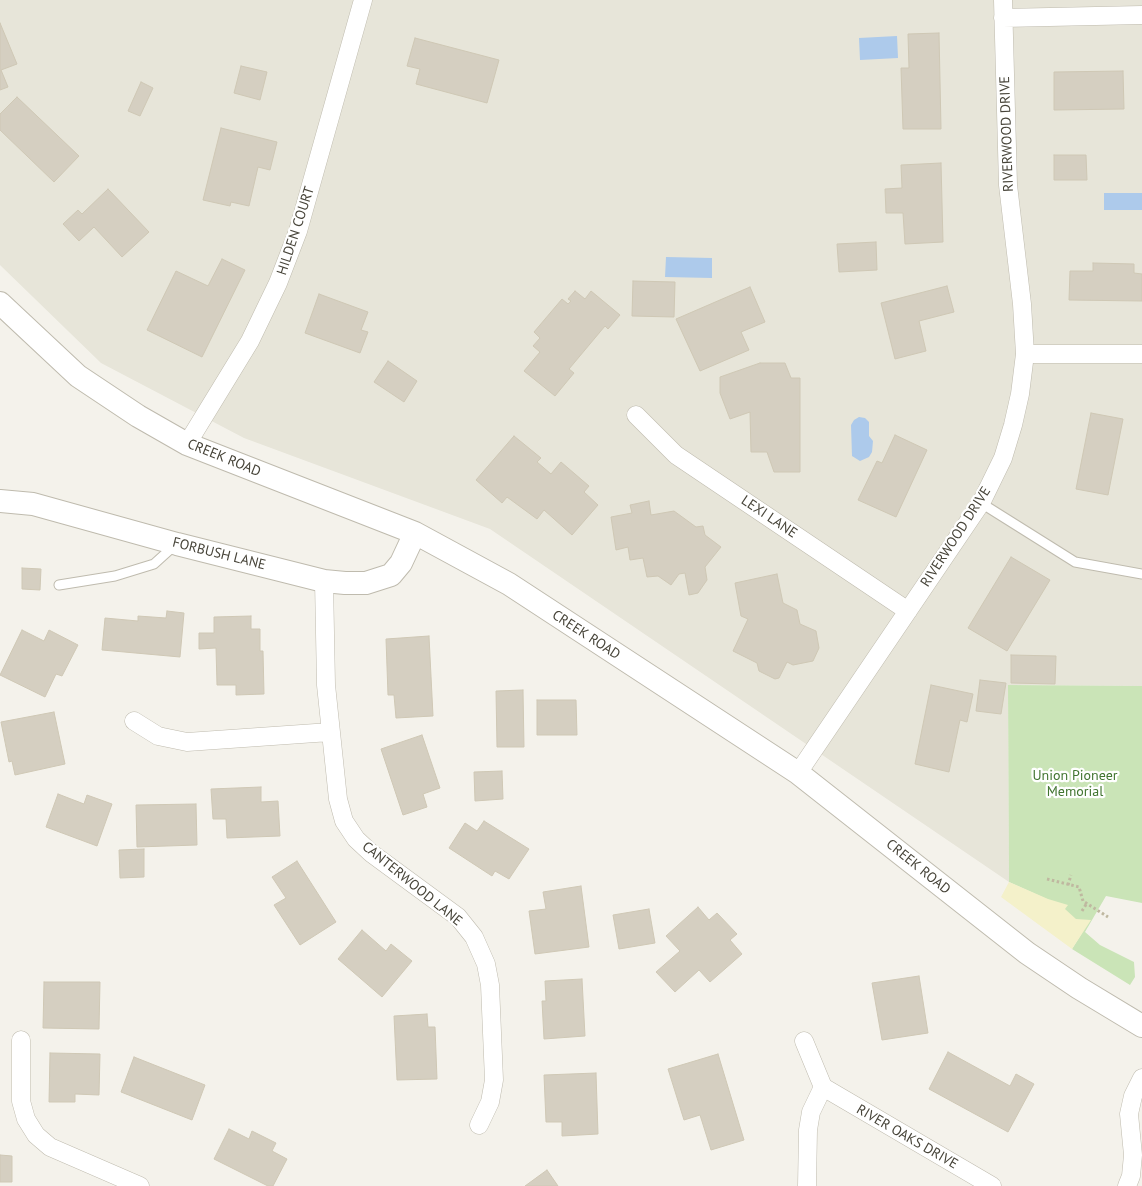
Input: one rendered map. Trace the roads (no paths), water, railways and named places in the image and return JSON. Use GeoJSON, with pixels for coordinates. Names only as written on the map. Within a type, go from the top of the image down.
{"type":"FeatureCollection","features":[{"type":"Feature","properties":{"kind":"street","name":"HILDEN COURT"},"geometry":{"type":"LineString","coordinates":[[186,444],[250,341],[278,283],[298,231],[363,0]]}},
{"type":"Feature","properties":{"kind":"street","name":"RIVERWOOD DRIVE"},"geometry":{"type":"LineString","coordinates":[[798,773],[981,503],[1003,458],[1013,424],[1020,394],[1024,354],[1022,304],[1008,185],[1002,0]]}},
{"type":"Feature","properties":{"kind":"street"},"geometry":{"type":"LineString","coordinates":[[1003,18],[1142,15]]}},
{"type":"Feature","properties":{"kind":"street","name":"CREEK ROAD"},"geometry":{"type":"LineString","coordinates":[[0,303],[78,376],[138,416],[186,444],[415,533],[509,584],[798,773],[1027,953],[1142,1026]]}},
{"type":"Feature","properties":{"kind":"street"},"geometry":{"type":"LineString","coordinates":[[1024,354],[1142,354]]}},
{"type":"Feature","properties":{"kind":"street","name":"LEXI LANE"},"geometry":{"type":"LineString","coordinates":[[636,415],[676,455],[908,612]]}},
{"type":"Feature","properties":{"kind":"street","name":"FORBUSH LANE"},"geometry":{"type":"LineString","coordinates":[[0,501],[33,504],[177,544],[324,581],[366,584],[391,574],[401,563],[415,533]]}},
{"type":"Feature","properties":{"kind":"street","name":"CANTERWOOD LANE"},"geometry":{"type":"LineString","coordinates":[[324,581],[326,685],[338,799],[344,821],[356,839],[371,853],[458,917],[474,937],[486,964],[490,985],[494,1080],[490,1102],[479,1125]]}},
{"type":"Feature","properties":{"kind":"street"},"geometry":{"type":"LineString","coordinates":[[134,721],[158,736],[187,742],[330,732]]}},
{"type":"Feature","properties":{"kind":"street"},"geometry":{"type":"LineString","coordinates":[[21,1040],[21,1101],[26,1118],[36,1135],[50,1146],[140,1186]]}},
{"type":"Feature","properties":{"kind":"street"},"geometry":{"type":"LineString","coordinates":[[804,1041],[823,1087],[811,1112],[808,1130],[807,1186]]}},
{"type":"Feature","properties":{"kind":"street"},"geometry":{"type":"LineString","coordinates":[[1127,1186],[1131,1176],[1133,1156],[1130,1114],[1133,1096],[1142,1078]]}},
{"type":"Feature","properties":{"kind":"street","name":"RIVER OAKS DRIVE"},"geometry":{"type":"LineString","coordinates":[[823,1087],[992,1186]]}},
{"type":"Feature","properties":{"kind":"lane"},"geometry":{"type":"LineString","coordinates":[[981,503],[1075,562],[1142,574]]}},
{"type":"Feature","properties":{"kind":"lane"},"geometry":{"type":"LineString","coordinates":[[59,585],[115,576],[154,564],[177,544]]}},
{"type":"Feature","properties":{"kind":"water"},"geometry":{"type":"Polygon","coordinates":[[[897,36],[898,58],[860,60],[859,38],[897,36]]]}},
{"type":"Feature","properties":{"kind":"water"},"geometry":{"type":"Polygon","coordinates":[[[1104,193],[1142,193],[1142,210],[1104,210],[1104,193]]]}},
{"type":"Feature","properties":{"kind":"water"},"geometry":{"type":"Polygon","coordinates":[[[666,257],[712,258],[712,278],[665,277],[666,257]]]}},
{"type":"Feature","properties":{"kind":"water"},"geometry":{"type":"Polygon","coordinates":[[[859,417],[865,418],[869,422],[869,436],[873,441],[872,452],[869,457],[860,461],[852,456],[851,425],[859,417]]]}},
{"type":"Feature","properties":{"kind":"park label","name":"Union Pioneer Memorial"},"geometry":{"type":"Point","coordinates":[1075,784]}}]}
